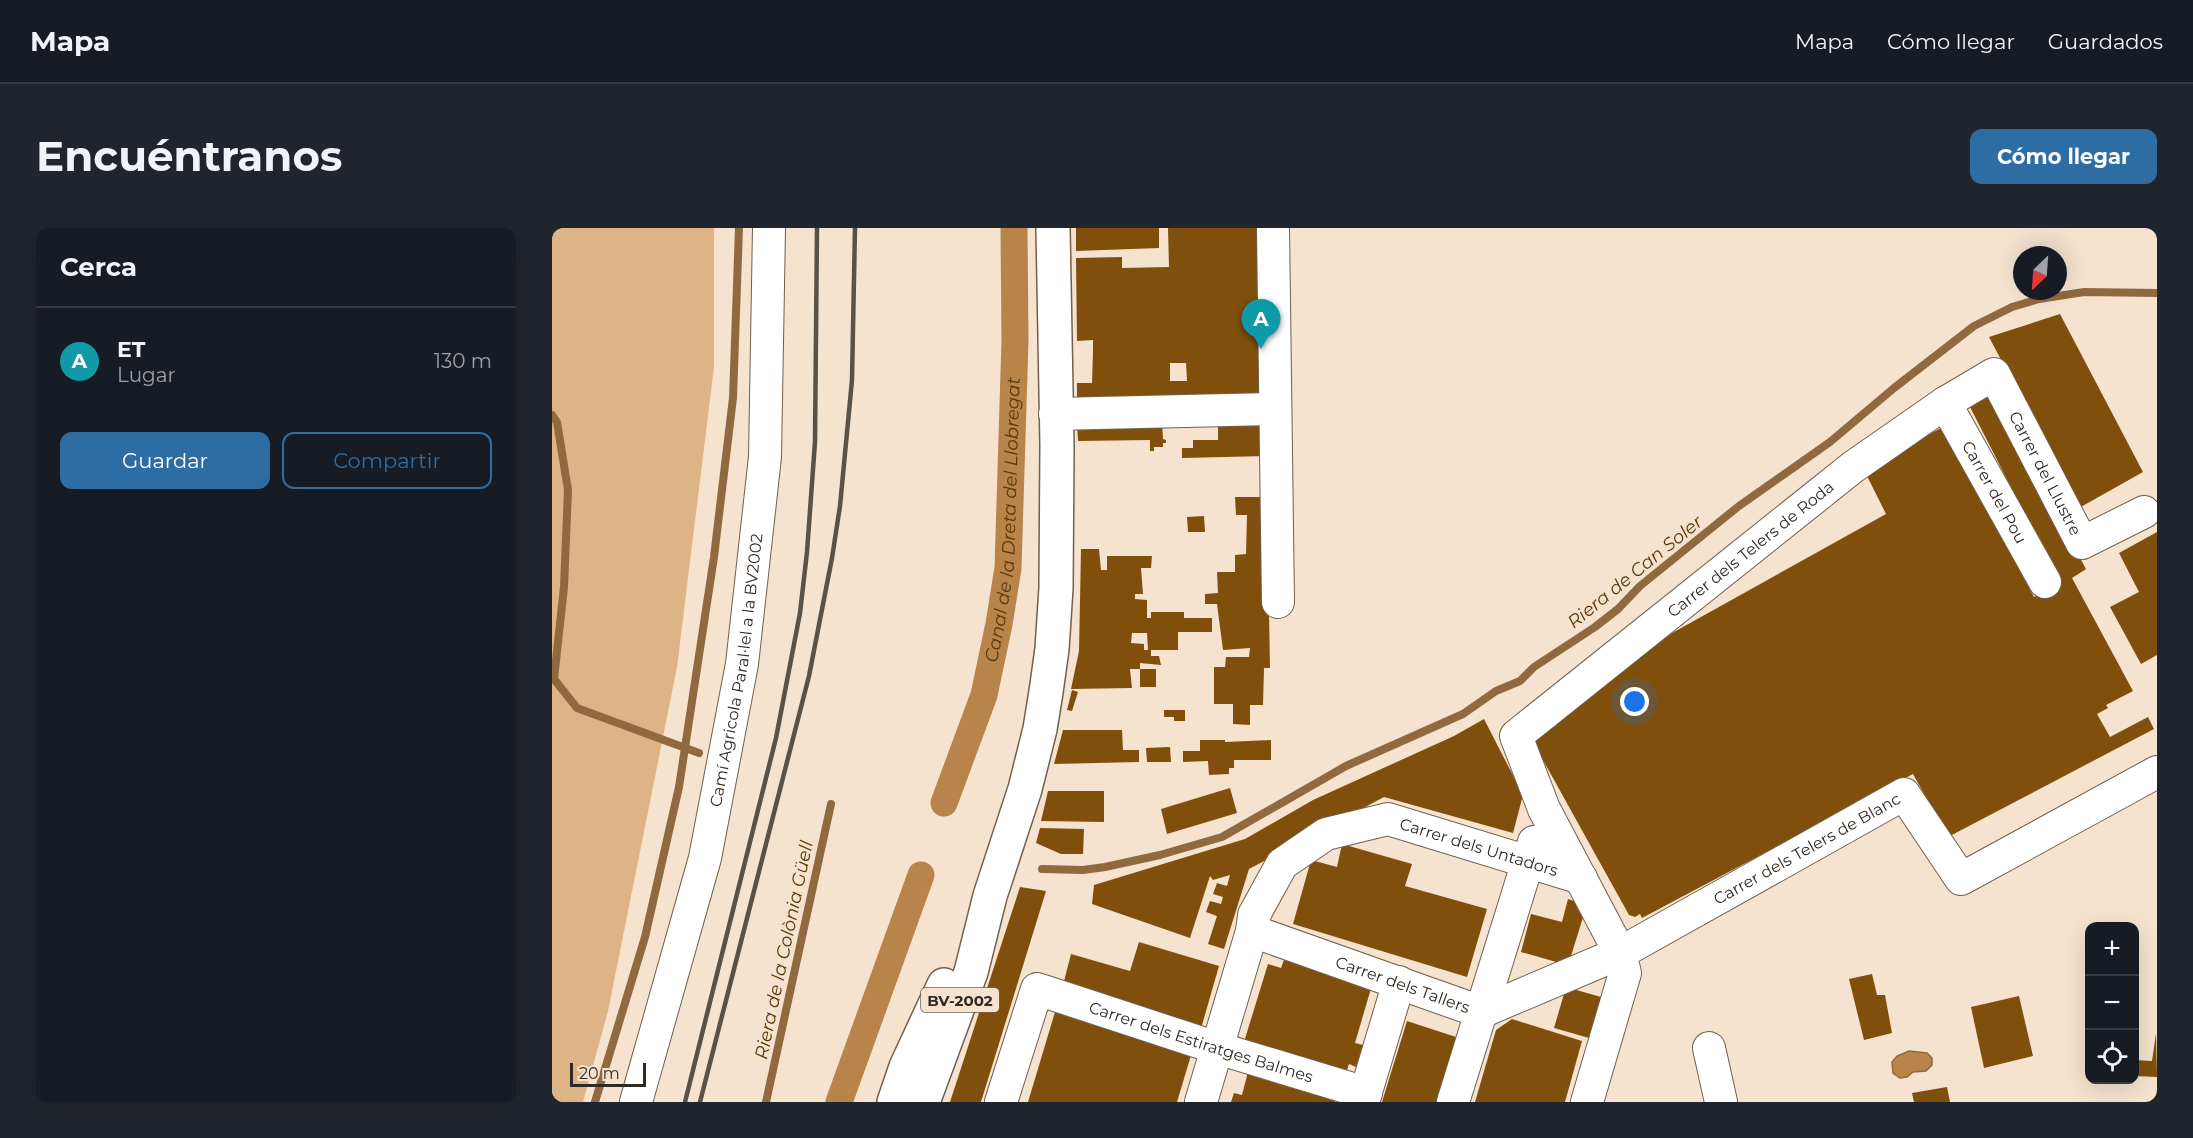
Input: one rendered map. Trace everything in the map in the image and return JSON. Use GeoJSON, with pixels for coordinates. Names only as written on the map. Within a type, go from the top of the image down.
{"type":"FeatureCollection","features":[{"type":"Feature","properties":{"kind":"main road","name":"BV-2002"},"geometry":{"type":"LineString","coordinates":[[923,1102],[971,972],[990,896],[1025,789],[1040,729],[1049,671],[1056,588],[1057,480],[1053,228]]}},
{"type":"Feature","properties":{"kind":"main road","name":"BV-2002"},"geometry":{"type":"LineString","coordinates":[[894,1102],[906,1067],[951,969],[990,896]]}},
{"type":"Feature","properties":{"kind":"street","name":"Camí Agricola Paral·lel a la BV2002"},"geometry":{"type":"LineString","coordinates":[[636,1102],[705,858],[742,664],[765,457],[769,228]]}},
{"type":"Feature","properties":{"kind":"street"},"geometry":{"type":"LineString","coordinates":[[1273,228],[1278,602]]}},
{"type":"Feature","properties":{"kind":"street","name":"Carrer dels Telers de Roda"},"geometry":{"type":"LineString","coordinates":[[1544,809],[1516,736],[1853,467],[1946,403],[1994,374]]}},
{"type":"Feature","properties":{"kind":"street","name":"Carrer del Llustre"},"geometry":{"type":"LineString","coordinates":[[1994,374],[2082,543],[2144,512]]}},
{"type":"Feature","properties":{"kind":"street","name":"Carrer del Pou"},"geometry":{"type":"LineString","coordinates":[[1946,403],[2045,582]]}},
{"type":"Feature","properties":{"kind":"street"},"geometry":{"type":"LineString","coordinates":[[1055,414],[1275,409]]}},
{"type":"Feature","properties":{"kind":"street","name":"Carrer dels Telers de Blanc"},"geometry":{"type":"LineString","coordinates":[[1620,954],[1904,794],[1961,879],[2157,772]]}},
{"type":"Feature","properties":{"kind":"street"},"geometry":{"type":"LineString","coordinates":[[1453,1102],[1544,809]]}},
{"type":"Feature","properties":{"kind":"street"},"geometry":{"type":"LineString","coordinates":[[1544,809],[1620,954],[1625,973],[1587,1102]]}},
{"type":"Feature","properties":{"kind":"street","name":"Carrer dels Untadors"},"geometry":{"type":"LineString","coordinates":[[1201,1102],[1252,931],[1254,915],[1282,864],[1326,834],[1388,819],[1581,878]]}},
{"type":"Feature","properties":{"kind":"street","name":"Carrer dels Tallers"},"geometry":{"type":"LineString","coordinates":[[1252,931],[1481,1012],[1620,954]]}},
{"type":"Feature","properties":{"kind":"street"},"geometry":{"type":"LineString","coordinates":[[1364,1097],[1399,982]]}},
{"type":"Feature","properties":{"kind":"street","name":"Carrer dels Estiratges Balmes"},"geometry":{"type":"LineString","coordinates":[[1001,1102],[1036,990],[1364,1097]]}},
{"type":"Feature","properties":{"kind":"street"},"geometry":{"type":"LineString","coordinates":[[1709,1048],[1721,1102]]}},
{"type":"Feature","properties":{"kind":"shaded area"},"geometry":{"type":"Polygon","coordinates":[[[552,228],[714,228],[714,367],[677,667],[608,1011],[583,1102],[552,1102],[552,228]]]}},
{"type":"Feature","properties":{"kind":"shaded area"},"geometry":{"type":"Polygon","coordinates":[[[1909,1051],[1927,1053],[1932,1058],[1932,1065],[1926,1071],[1913,1072],[1907,1077],[1900,1078],[1893,1073],[1892,1062],[1897,1056],[1909,1051]]]}},
{"type":"Feature","properties":{"kind":"building"},"geometry":{"type":"Polygon","coordinates":[[[1076,228],[1159,228],[1159,248],[1076,251],[1076,228]]]}},
{"type":"Feature","properties":{"kind":"building"},"geometry":{"type":"Polygon","coordinates":[[[1168,228],[1264,228],[1267,400],[1077,402],[1077,383],[1092,383],[1093,340],[1077,341],[1076,258],[1122,257],[1122,268],[1169,267],[1168,228]],[[1170,363],[1170,381],[1187,381],[1186,363],[1170,363]]]}},
{"type":"Feature","properties":{"kind":"building"},"geometry":{"type":"Polygon","coordinates":[[[2060,314],[2143,472],[2079,508],[1989,337],[2060,314]]]}},
{"type":"Feature","properties":{"kind":"building"},"geometry":{"type":"Polygon","coordinates":[[[1991,392],[2086,569],[2072,578],[2133,691],[2106,705],[2108,708],[2097,714],[2110,737],[2148,717],[2154,729],[1948,837],[1913,774],[1642,918],[1640,914],[1635,917],[1629,915],[1533,742],[1535,737],[1557,725],[1553,718],[1647,647],[1886,514],[1865,472],[1867,466],[1943,427],[2034,597],[2060,583],[1969,405],[1991,392]]]}},
{"type":"Feature","properties":{"kind":"building"},"geometry":{"type":"Polygon","coordinates":[[[1218,419],[1267,419],[1267,456],[1182,458],[1182,448],[1193,448],[1193,440],[1218,440],[1218,419]]]}},
{"type":"Feature","properties":{"kind":"building"},"geometry":{"type":"Polygon","coordinates":[[[1077,421],[1162,421],[1163,439],[1166,443],[1163,443],[1163,447],[1154,447],[1154,451],[1150,451],[1150,440],[1078,441],[1077,421]]]}},
{"type":"Feature","properties":{"kind":"building"},"geometry":{"type":"Polygon","coordinates":[[[1235,497],[1267,497],[1270,668],[1264,668],[1263,705],[1250,705],[1250,725],[1233,724],[1233,704],[1214,704],[1214,667],[1225,667],[1226,657],[1249,657],[1250,648],[1223,650],[1217,604],[1205,604],[1205,594],[1218,593],[1217,572],[1235,572],[1235,555],[1246,554],[1247,515],[1236,515],[1235,497]]]}},
{"type":"Feature","properties":{"kind":"building"},"geometry":{"type":"Polygon","coordinates":[[[1204,516],[1205,532],[1188,532],[1187,517],[1204,516]]]}},
{"type":"Feature","properties":{"kind":"building"},"geometry":{"type":"Polygon","coordinates":[[[2157,532],[2157,655],[2141,664],[2110,607],[2139,592],[2119,553],[2157,532]]]}},
{"type":"Feature","properties":{"kind":"building"},"geometry":{"type":"Polygon","coordinates":[[[1081,549],[1099,549],[1101,570],[1107,570],[1107,556],[1152,556],[1151,568],[1141,568],[1143,594],[1135,594],[1135,599],[1147,600],[1147,618],[1151,618],[1151,612],[1184,612],[1184,618],[1212,618],[1212,632],[1178,632],[1178,650],[1151,650],[1151,656],[1159,656],[1161,665],[1140,663],[1140,669],[1130,669],[1132,688],[1071,689],[1079,651],[1081,549]],[[1132,633],[1131,643],[1144,644],[1144,650],[1148,650],[1147,633],[1132,633]]]}},
{"type":"Feature","properties":{"kind":"building"},"geometry":{"type":"Polygon","coordinates":[[[1140,669],[1156,669],[1156,687],[1140,687],[1140,669]]]}},
{"type":"Feature","properties":{"kind":"building"},"geometry":{"type":"Polygon","coordinates":[[[1072,690],[1078,692],[1072,711],[1067,710],[1072,690]]]}},
{"type":"Feature","properties":{"kind":"building"},"geometry":{"type":"Polygon","coordinates":[[[1164,710],[1185,710],[1185,721],[1174,721],[1174,717],[1164,717],[1164,710]]]}},
{"type":"Feature","properties":{"kind":"building"},"geometry":{"type":"Polygon","coordinates":[[[1484,719],[1523,795],[1513,833],[1384,797],[1249,869],[1224,949],[1208,944],[1217,916],[1206,912],[1210,901],[1221,904],[1223,897],[1213,894],[1217,883],[1227,886],[1230,875],[1213,880],[1210,876],[1190,938],[1092,904],[1094,885],[1245,839],[1313,800],[1454,736],[1484,719]]]}},
{"type":"Feature","properties":{"kind":"building"},"geometry":{"type":"Polygon","coordinates":[[[1063,730],[1122,730],[1123,750],[1139,750],[1139,762],[1054,764],[1063,730]]]}},
{"type":"Feature","properties":{"kind":"building"},"geometry":{"type":"Polygon","coordinates":[[[1200,740],[1225,740],[1225,742],[1271,740],[1271,760],[1234,760],[1234,768],[1229,768],[1229,774],[1209,775],[1208,761],[1183,762],[1183,751],[1200,751],[1200,740]]]}},
{"type":"Feature","properties":{"kind":"building"},"geometry":{"type":"Polygon","coordinates":[[[1170,747],[1171,762],[1147,762],[1146,748],[1170,747]]]}},
{"type":"Feature","properties":{"kind":"building"},"geometry":{"type":"Polygon","coordinates":[[[1230,788],[1237,813],[1167,834],[1161,809],[1230,788]]]}},
{"type":"Feature","properties":{"kind":"building"},"geometry":{"type":"Polygon","coordinates":[[[1048,791],[1104,791],[1104,822],[1041,821],[1048,791]]]}},
{"type":"Feature","properties":{"kind":"building"},"geometry":{"type":"Polygon","coordinates":[[[1040,828],[1084,829],[1083,854],[1061,854],[1036,843],[1040,828]]]}},
{"type":"Feature","properties":{"kind":"building"},"geometry":{"type":"Polygon","coordinates":[[[1342,844],[1412,864],[1405,886],[1487,909],[1467,977],[1293,924],[1311,860],[1337,867],[1342,844]]]}},
{"type":"Feature","properties":{"kind":"building"},"geometry":{"type":"Polygon","coordinates":[[[1020,887],[1046,891],[981,1102],[950,1102],[1020,887]]]}},
{"type":"Feature","properties":{"kind":"building"},"geometry":{"type":"Polygon","coordinates":[[[1568,899],[1580,903],[1585,911],[1571,956],[1560,963],[1521,952],[1531,914],[1562,922],[1568,899]]]}},
{"type":"Feature","properties":{"kind":"building"},"geometry":{"type":"Polygon","coordinates":[[[1139,942],[1219,966],[1200,1032],[1062,989],[1071,954],[1130,971],[1139,942]]]}},
{"type":"Feature","properties":{"kind":"building"},"geometry":{"type":"Polygon","coordinates":[[[1285,957],[1372,985],[1355,1043],[1363,1045],[1356,1067],[1349,1064],[1346,1073],[1244,1042],[1268,964],[1281,968],[1285,957]]]}},
{"type":"Feature","properties":{"kind":"building"},"geometry":{"type":"Polygon","coordinates":[[[1872,974],[1877,995],[1885,995],[1892,1033],[1864,1040],[1849,979],[1872,974]]]}},
{"type":"Feature","properties":{"kind":"building"},"geometry":{"type":"Polygon","coordinates":[[[1566,987],[1608,999],[1596,1040],[1554,1028],[1566,987]]]}},
{"type":"Feature","properties":{"kind":"building"},"geometry":{"type":"Polygon","coordinates":[[[2019,996],[2033,1056],[1984,1068],[1971,1007],[2019,996]]]}},
{"type":"Feature","properties":{"kind":"building"},"geometry":{"type":"Polygon","coordinates":[[[1055,1012],[1192,1052],[1177,1102],[1028,1102],[1055,1012]]]}},
{"type":"Feature","properties":{"kind":"building"},"geometry":{"type":"Polygon","coordinates":[[[1512,1019],[1582,1041],[1565,1102],[1475,1102],[1496,1030],[1512,1019]]]}},
{"type":"Feature","properties":{"kind":"building"},"geometry":{"type":"Polygon","coordinates":[[[1407,1021],[1459,1038],[1444,1102],[1382,1102],[1407,1021]]]}},
{"type":"Feature","properties":{"kind":"building"},"geometry":{"type":"Polygon","coordinates":[[[2156,1033],[2157,1077],[2139,1076],[2139,1060],[2152,1061],[2156,1033]]]}},
{"type":"Feature","properties":{"kind":"building"},"geometry":{"type":"Polygon","coordinates":[[[1249,1068],[1337,1094],[1335,1102],[1231,1102],[1234,1093],[1242,1095],[1249,1068]]]}},
{"type":"Feature","properties":{"kind":"building"},"geometry":{"type":"Polygon","coordinates":[[[1947,1087],[1950,1102],[1914,1102],[1912,1093],[1947,1087]]]}},
{"type":"Feature","properties":{"kind":"waterway"},"geometry":{"type":"LineString","coordinates":[[595,1102],[645,937],[679,787],[714,557],[733,398],[739,228]]}},
{"type":"Feature","properties":{"kind":"waterway","name":"Canal de la Dreta del Llobregat"},"geometry":{"type":"LineString","coordinates":[[944,803],[984,695],[1008,568],[1015,340],[1014,228]]}},
{"type":"Feature","properties":{"kind":"waterway","name":"Riera de Can Soler"},"geometry":{"type":"LineString","coordinates":[[1042,869],[1083,870],[1105,867],[1160,855],[1222,837],[1346,766],[1463,714],[1496,691],[1520,681],[1534,667],[1595,627],[1618,609],[1640,586],[1739,506],[1830,442],[1894,388],[1974,326],[2012,307],[2039,299],[2084,292],[2157,293]]}},
{"type":"Feature","properties":{"kind":"waterway","name":"Riera de Can Soler"},"geometry":{"type":"LineString","coordinates":[[552,415],[557,422],[568,490],[564,587],[554,679],[577,708],[699,753]]}},
{"type":"Feature","properties":{"kind":"waterway","name":"Riera de la Colònia Güell"},"geometry":{"type":"LineString","coordinates":[[766,1102],[831,804]]}},
{"type":"Feature","properties":{"kind":"waterway","name":"Canal de la Dreta del Llobregat"},"geometry":{"type":"LineString","coordinates":[[839,1102],[921,875]]}},
{"type":"Feature","properties":{"kind":"railway"},"geometry":{"type":"LineString","coordinates":[[685,1102],[776,738],[800,613],[815,442],[817,228]]}},
{"type":"Feature","properties":{"kind":"railway"},"geometry":{"type":"LineString","coordinates":[[700,1102],[809,676],[832,558],[840,506],[852,380],[855,228]]}},
{"type":"Feature","properties":{"kind":"place","name":"ET"},"geometry":{"type":"Point","coordinates":[1261,349]}}]}
